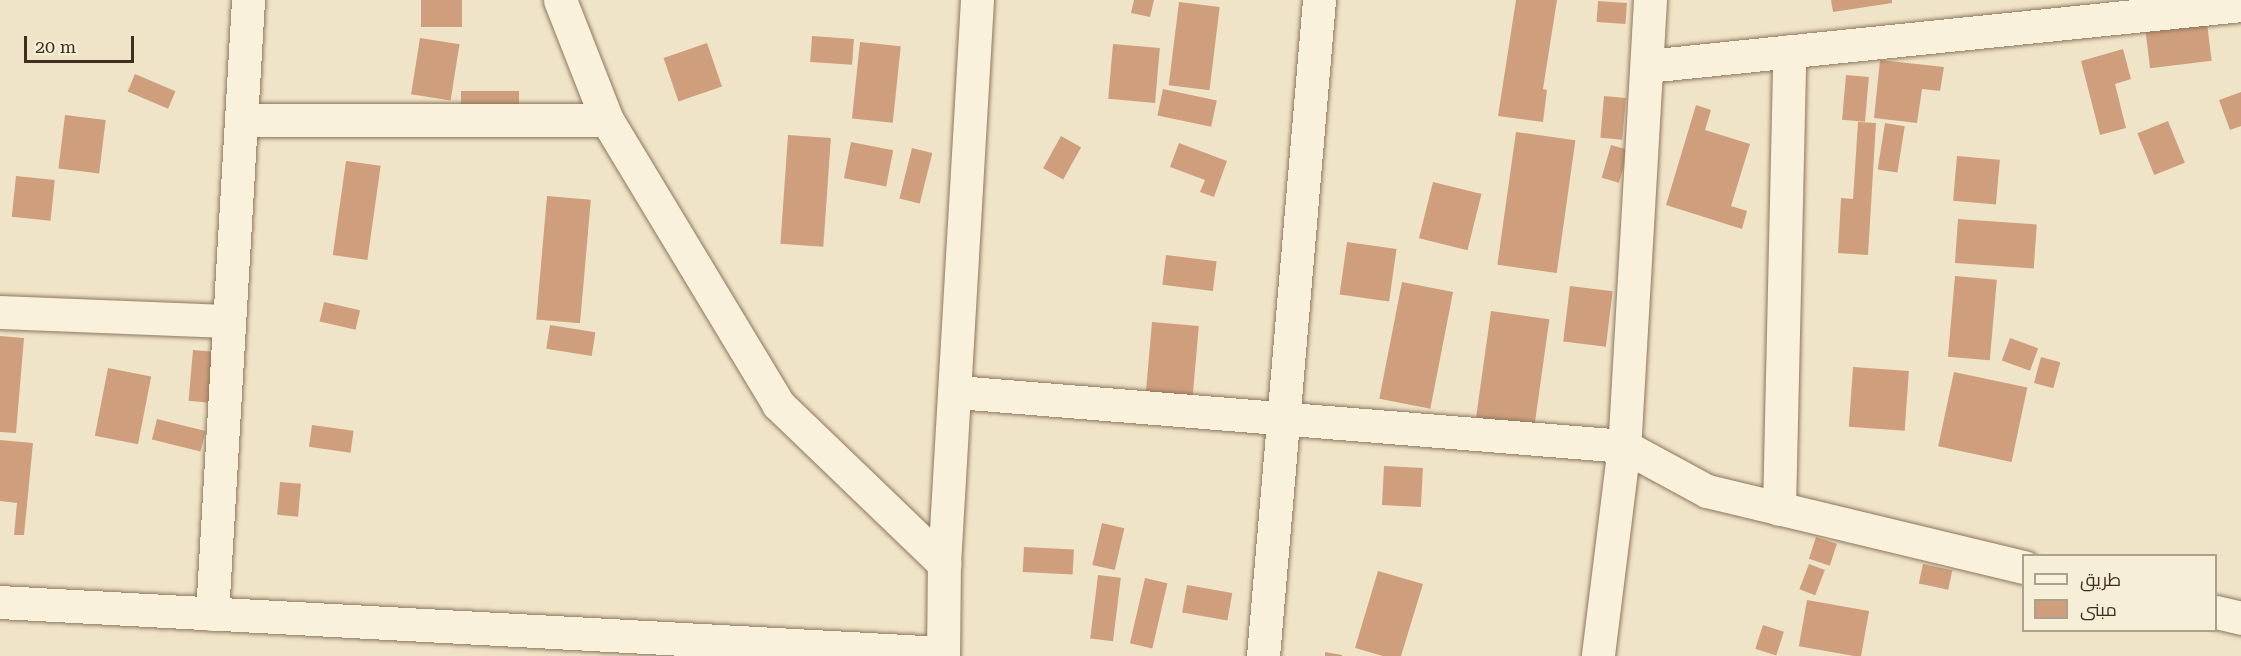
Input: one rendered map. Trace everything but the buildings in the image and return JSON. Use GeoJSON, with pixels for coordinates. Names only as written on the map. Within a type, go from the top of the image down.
{"type":"FeatureCollection","features":[{"type":"Feature","properties":{"kind":"street"},"geometry":{"type":"LineString","coordinates":[[212,614],[248,0]]}},
{"type":"Feature","properties":{"kind":"street"},"geometry":{"type":"LineString","coordinates":[[560,0],[607,120],[778,404],[944,564]]}},
{"type":"Feature","properties":{"kind":"street"},"geometry":{"type":"LineString","coordinates":[[0,602],[212,614],[560,645],[943,654],[944,564],[957,392],[977,0]]}},
{"type":"Feature","properties":{"kind":"street"},"geometry":{"type":"LineString","coordinates":[[1263,656],[1319,0]]}},
{"type":"Feature","properties":{"kind":"street"},"geometry":{"type":"LineString","coordinates":[[1598,656],[1624,446],[1650,0]]}},
{"type":"Feature","properties":{"kind":"street"},"geometry":{"type":"LineString","coordinates":[[1647,66],[2241,5]]}},
{"type":"Feature","properties":{"kind":"street"},"geometry":{"type":"LineString","coordinates":[[1779,509],[1789,51]]}},
{"type":"Feature","properties":{"kind":"street"},"geometry":{"type":"LineString","coordinates":[[241,120],[607,120]]}},
{"type":"Feature","properties":{"kind":"street"},"geometry":{"type":"LineString","coordinates":[[0,312],[229,321]]}},
{"type":"Feature","properties":{"kind":"street"},"geometry":{"type":"LineString","coordinates":[[957,392],[1624,446],[1707,491],[2022,567]]}},
{"type":"Feature","properties":{"kind":"street"},"geometry":{"type":"LineString","coordinates":[[2217,612],[2241,618]]}}]}
